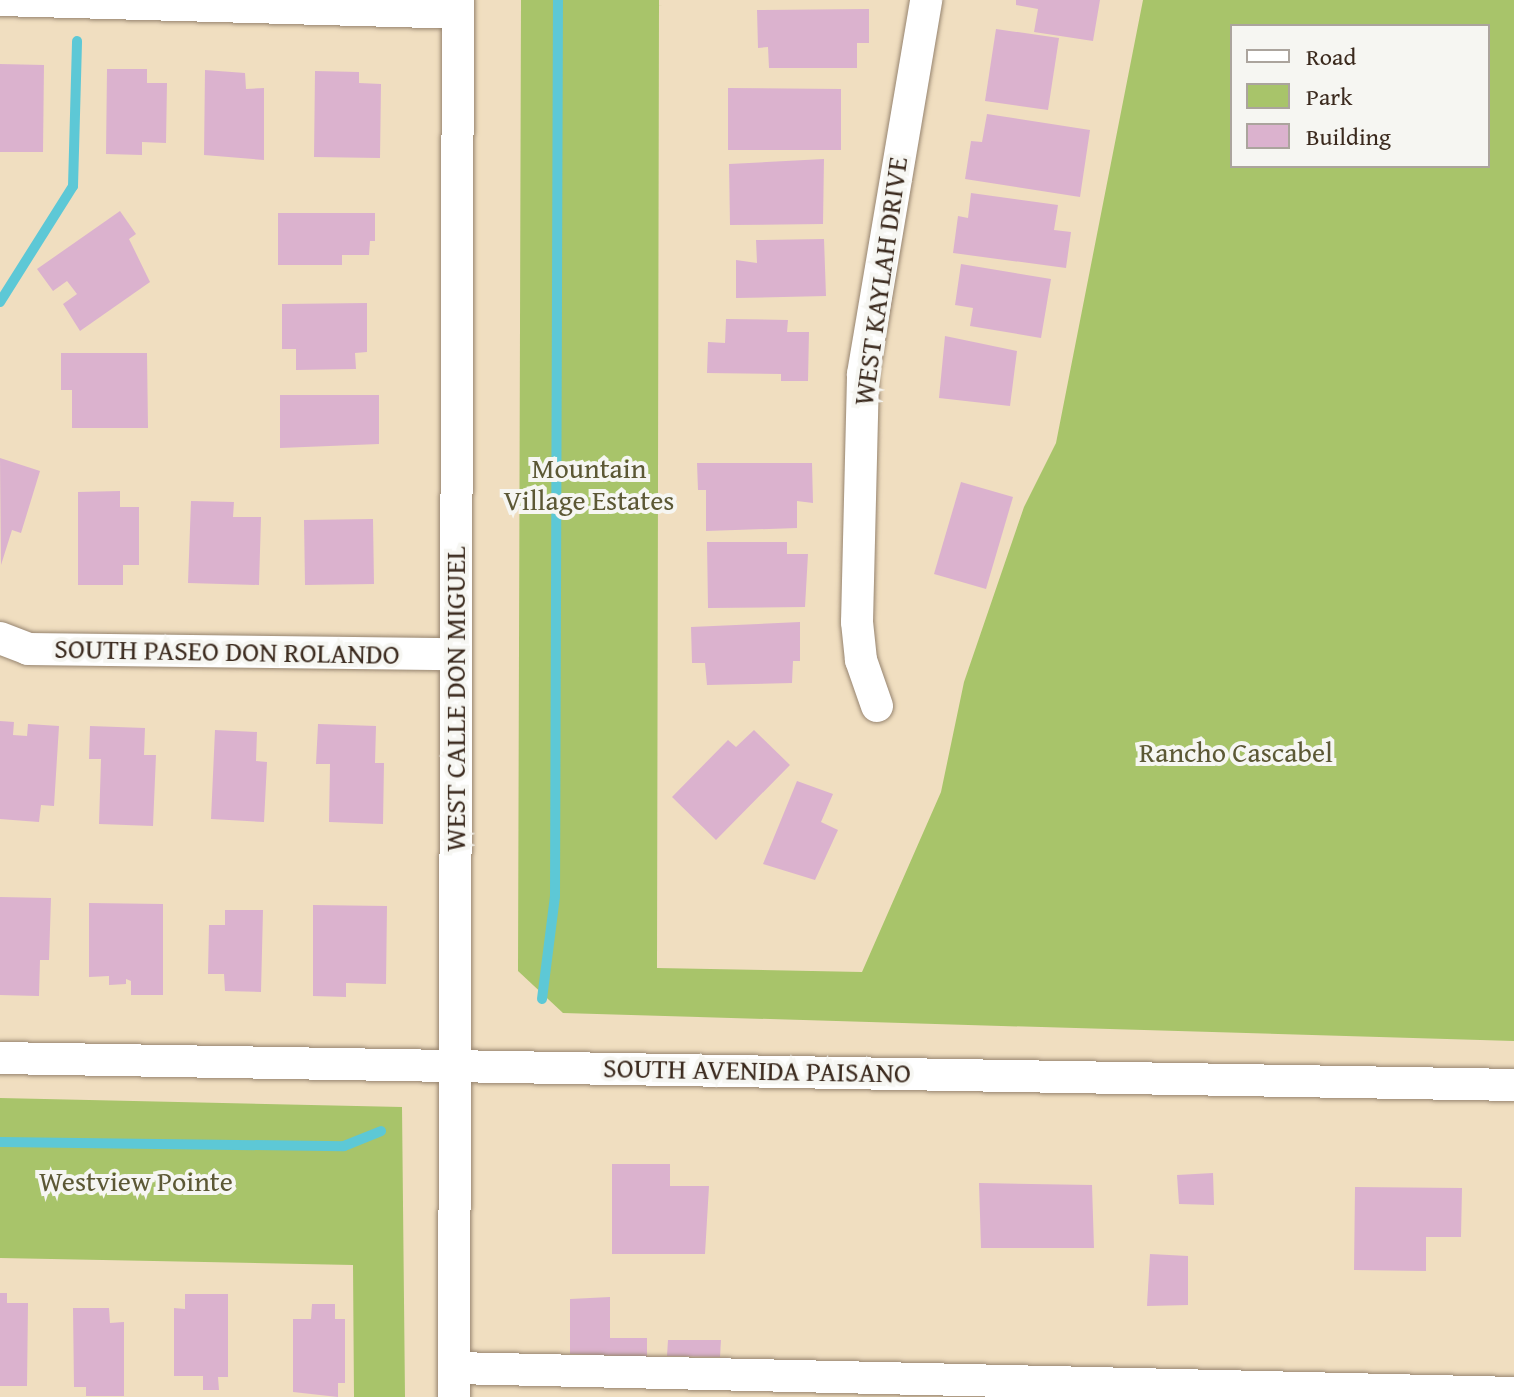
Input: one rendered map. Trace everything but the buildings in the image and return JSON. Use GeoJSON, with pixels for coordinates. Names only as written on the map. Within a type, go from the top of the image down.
{"type":"FeatureCollection","features":[{"type":"Feature","properties":{"kind":"street"},"geometry":{"type":"LineString","coordinates":[[0,0],[458,6]]}},
{"type":"Feature","properties":{"kind":"street","name":"WEST KAYLAH DRIVE"},"geometry":{"type":"LineString","coordinates":[[877,706],[861,660],[857,622],[863,374],[926,0]]}},
{"type":"Feature","properties":{"kind":"street","name":"WEST CALLE DON MIGUEL"},"geometry":{"type":"LineString","coordinates":[[454,1382],[458,6]]}},
{"type":"Feature","properties":{"kind":"street","name":"SOUTH PASEO DON ROLANDO"},"geometry":{"type":"LineString","coordinates":[[0,638],[28,649],[455,654]]}},
{"type":"Feature","properties":{"kind":"street","name":"SOUTH AVENIDA PAISANO"},"geometry":{"type":"LineString","coordinates":[[0,1058],[1514,1085]]}},
{"type":"Feature","properties":{"kind":"street"},"geometry":{"type":"LineString","coordinates":[[454,1382],[1514,1393]]}},
{"type":"Feature","properties":{"kind":"green space","name":"Rancho Cascabel"},"geometry":{"type":"Polygon","coordinates":[[[521,0],[659,0],[657,968],[862,972],[941,792],[964,682],[1024,507],[1056,443],[1143,0],[1514,0],[1514,1041],[563,1013],[518,971],[521,0]]]}},
{"type":"Feature","properties":{"kind":"green space","name":"Westview Pointe"},"geometry":{"type":"Polygon","coordinates":[[[0,1098],[402,1107],[405,1397],[354,1397],[353,1265],[0,1258],[0,1098]]]}},
{"type":"Feature","properties":{"kind":"waterway"},"geometry":{"type":"LineString","coordinates":[[542,999],[555,896],[558,0]]}},
{"type":"Feature","properties":{"kind":"waterway"},"geometry":{"type":"LineString","coordinates":[[0,302],[73,186],[77,41]]}},
{"type":"Feature","properties":{"kind":"waterway"},"geometry":{"type":"LineString","coordinates":[[0,1142],[344,1146],[381,1131]]}},
{"type":"Feature","properties":{"kind":"park label","name":"Mountain Village Estates"},"geometry":{"type":"Point","coordinates":[589,484]}}]}
